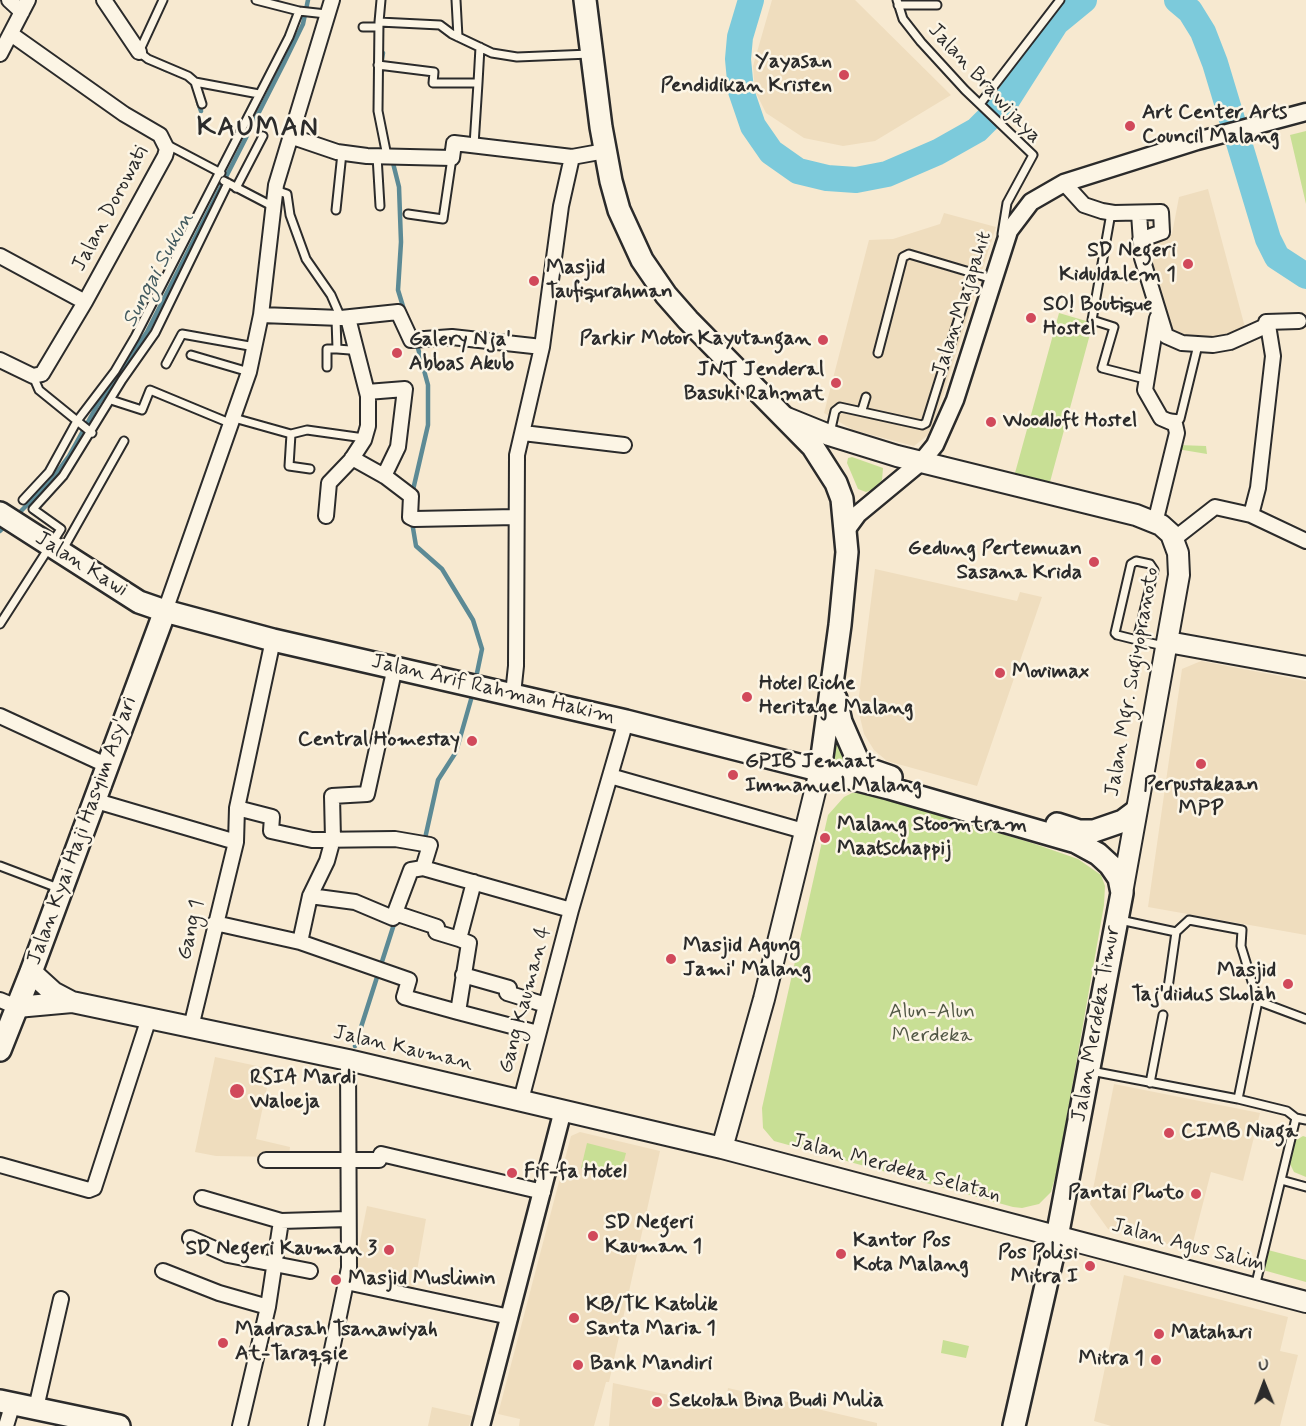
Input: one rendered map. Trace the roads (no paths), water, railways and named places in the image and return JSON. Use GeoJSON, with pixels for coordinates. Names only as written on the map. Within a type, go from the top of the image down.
{"type":"FeatureCollection","features":[{"type":"Feature","properties":{"kind":"main road"},"geometry":{"type":"LineString","coordinates":[[585,0],[605,151],[619,210],[654,279],[703,336],[813,447],[831,475],[842,499],[847,529],[835,670],[820,771],[807,832],[722,1148]]}},
{"type":"Feature","properties":{"kind":"main road"},"geometry":{"type":"LineString","coordinates":[[780,413],[829,435],[1155,523],[1171,534],[1174,539]]}},
{"type":"Feature","properties":{"kind":"main road","name":"Jalan Kawi"},"geometry":{"type":"LineString","coordinates":[[0,513],[139,602],[165,611]]}},
{"type":"Feature","properties":{"kind":"main road","name":"Jalan Mgr. Sugiyopranoto"},"geometry":{"type":"LineString","coordinates":[[1135,812],[1179,575],[1178,553],[1174,539]]}},
{"type":"Feature","properties":{"kind":"main road","name":"Jalan Arif Rahman Hakim"},"geometry":{"type":"LineString","coordinates":[[165,611],[273,640],[626,721],[820,771],[890,783]]}},
{"type":"Feature","properties":{"kind":"main road","name":"Jalan Kyai Haji Hasyim Asy'ari"},"geometry":{"type":"LineString","coordinates":[[0,1050],[8,1003],[32,972],[60,889],[165,611]]}},
{"type":"Feature","properties":{"kind":"main road"},"geometry":{"type":"LineString","coordinates":[[1168,644],[1306,668]]}},
{"type":"Feature","properties":{"kind":"main road"},"geometry":{"type":"LineString","coordinates":[[835,670],[837,705],[853,752],[865,768],[890,783],[1076,842],[1098,854],[1110,865],[1119,878],[1122,893]]}},
{"type":"Feature","properties":{"kind":"main road"},"geometry":{"type":"LineString","coordinates":[[890,783],[1079,831],[1111,826],[1135,812]]}},
{"type":"Feature","properties":{"kind":"main road","name":"Jalan Merdeka Timur"},"geometry":{"type":"LineString","coordinates":[[1014,1426],[1057,1236],[1122,893],[1135,812]]}},
{"type":"Feature","properties":{"kind":"main road","name":"Jalan Kauman"},"geometry":{"type":"LineString","coordinates":[[32,972],[53,992],[72,1002]]}},
{"type":"Feature","properties":{"kind":"main road","name":"Jalan Kauman"},"geometry":{"type":"LineString","coordinates":[[8,1003],[72,1002],[348,1060],[722,1148]]}},
{"type":"Feature","properties":{"kind":"main road","name":"Jalan Merdeka Selatan"},"geometry":{"type":"LineString","coordinates":[[722,1148],[1057,1236]]}},
{"type":"Feature","properties":{"kind":"main road","name":"Jalan Agus Salim"},"geometry":{"type":"LineString","coordinates":[[1057,1236],[1306,1302]]}},
{"type":"Feature","properties":{"kind":"main road"},"geometry":{"type":"LineString","coordinates":[[7,1402],[44,1415],[119,1426]]}},
{"type":"Feature","properties":{"kind":"street"},"geometry":{"type":"LineString","coordinates":[[0,54],[25,6],[9,0]]}},
{"type":"Feature","properties":{"kind":"street"},"geometry":{"type":"LineString","coordinates":[[104,0],[139,52]]}},
{"type":"Feature","properties":{"kind":"street"},"geometry":{"type":"LineString","coordinates":[[165,611],[249,372],[261,315],[275,190],[332,0]]}},
{"type":"Feature","properties":{"kind":"street","name":"Jalan Dorowati"},"geometry":{"type":"LineString","coordinates":[[11,34],[114,108],[160,135],[166,144],[165,156],[85,302],[45,370],[42,374],[33,376]]}},
{"type":"Feature","properties":{"kind":"street","name":"Jalan Majapahit"},"geometry":{"type":"LineString","coordinates":[[847,529],[858,514],[922,461],[935,445],[948,419],[1009,231],[1019,216],[1044,192],[1064,183],[1197,141],[1306,112]]}},
{"type":"Feature","properties":{"kind":"street"},"geometry":{"type":"LineString","coordinates":[[290,136],[342,153],[387,156],[452,158],[453,143],[572,157],[605,151]]}},
{"type":"Feature","properties":{"kind":"street"},"geometry":{"type":"LineString","coordinates":[[513,694],[516,666],[517,455],[542,347],[561,206],[572,157]]}},
{"type":"Feature","properties":{"kind":"street"},"geometry":{"type":"LineString","coordinates":[[1064,183],[1084,205],[1111,213],[1161,212],[1162,232],[1140,240]]}},
{"type":"Feature","properties":{"kind":"street"},"geometry":{"type":"LineString","coordinates":[[1138,213],[1142,258],[1166,336],[1198,345],[1230,342],[1268,325]]}},
{"type":"Feature","properties":{"kind":"street"},"geometry":{"type":"LineString","coordinates":[[0,256],[85,302]]}},
{"type":"Feature","properties":{"kind":"street"},"geometry":{"type":"LineString","coordinates":[[261,315],[342,318],[398,312],[416,339],[452,337],[542,347]]}},
{"type":"Feature","properties":{"kind":"street"},"geometry":{"type":"LineString","coordinates":[[1155,523],[1177,433],[1175,424],[1160,415],[1145,390],[1145,379],[1158,314]]}},
{"type":"Feature","properties":{"kind":"street"},"geometry":{"type":"LineString","coordinates":[[326,516],[330,483],[352,458],[364,438],[369,408],[367,392],[342,318]]}},
{"type":"Feature","properties":{"kind":"street"},"geometry":{"type":"LineString","coordinates":[[1251,515],[1258,488],[1273,356],[1266,322],[1299,321]]}},
{"type":"Feature","properties":{"kind":"street"},"geometry":{"type":"LineString","coordinates":[[0,360],[33,376]]}},
{"type":"Feature","properties":{"kind":"street"},"geometry":{"type":"LineString","coordinates":[[367,392],[405,389],[398,447],[384,476]]}},
{"type":"Feature","properties":{"kind":"street"},"geometry":{"type":"LineString","coordinates":[[523,433],[624,445]]}},
{"type":"Feature","properties":{"kind":"street"},"geometry":{"type":"LineString","coordinates":[[352,458],[384,476],[411,496],[410,517],[414,519],[516,517]]}},
{"type":"Feature","properties":{"kind":"street"},"geometry":{"type":"LineString","coordinates":[[1174,539],[1215,507],[1251,515],[1306,541]]}},
{"type":"Feature","properties":{"kind":"street","name":"Gang 1"},"geometry":{"type":"LineString","coordinates":[[191,1027],[236,842],[237,808],[273,640]]}},
{"type":"Feature","properties":{"kind":"street"},"geometry":{"type":"LineString","coordinates":[[300,942],[310,896],[327,861],[333,839],[332,796],[367,794],[395,667]]}},
{"type":"Feature","properties":{"kind":"street"},"geometry":{"type":"LineString","coordinates":[[0,716],[106,765]]}},
{"type":"Feature","properties":{"kind":"street","name":"Gang Kauman 4"},"geometry":{"type":"LineString","coordinates":[[521,1100],[571,910],[626,721]]}},
{"type":"Feature","properties":{"kind":"street"},"geometry":{"type":"LineString","coordinates":[[610,776],[807,832]]}},
{"type":"Feature","properties":{"kind":"street"},"geometry":{"type":"LineString","coordinates":[[93,800],[236,842]]}},
{"type":"Feature","properties":{"kind":"street"},"geometry":{"type":"LineString","coordinates":[[237,808],[272,817],[271,831],[312,840],[395,839],[430,845],[419,869]]}},
{"type":"Feature","properties":{"kind":"street"},"geometry":{"type":"LineString","coordinates":[[310,896],[355,903],[393,918],[397,914],[411,870],[419,869],[571,910]]}},
{"type":"Feature","properties":{"kind":"street"},"geometry":{"type":"LineString","coordinates":[[459,939],[474,882]]}},
{"type":"Feature","properties":{"kind":"street"},"geometry":{"type":"LineString","coordinates":[[397,914],[437,927],[436,932],[469,943],[458,1012]]}},
{"type":"Feature","properties":{"kind":"street"},"geometry":{"type":"LineString","coordinates":[[215,922],[300,942],[409,980],[405,997],[538,1033]]}},
{"type":"Feature","properties":{"kind":"street"},"geometry":{"type":"LineString","coordinates":[[463,975],[508,988],[507,993],[546,1005]]}},
{"type":"Feature","properties":{"kind":"street"},"geometry":{"type":"LineString","coordinates":[[0,1165],[89,1190],[94,1188],[149,1018]]}},
{"type":"Feature","properties":{"kind":"street"},"geometry":{"type":"LineString","coordinates":[[316,1426],[349,1268],[348,1060]]}},
{"type":"Feature","properties":{"kind":"street"},"geometry":{"type":"LineString","coordinates":[[482,1426],[563,1110]]}},
{"type":"Feature","properties":{"kind":"street"},"geometry":{"type":"LineString","coordinates":[[266,1160],[347,1158],[379,1160],[381,1154],[543,1192]]}},
{"type":"Feature","properties":{"kind":"street"},"geometry":{"type":"LineString","coordinates":[[202,1198],[281,1221],[348,1219]]}},
{"type":"Feature","properties":{"kind":"street"},"geometry":{"type":"LineString","coordinates":[[240,1426],[268,1307],[281,1221]]}},
{"type":"Feature","properties":{"kind":"street"},"geometry":{"type":"LineString","coordinates":[[190,1238],[228,1256],[310,1271]]}},
{"type":"Feature","properties":{"kind":"street"},"geometry":{"type":"LineString","coordinates":[[163,1271],[219,1293],[268,1307]]}},
{"type":"Feature","properties":{"kind":"street"},"geometry":{"type":"LineString","coordinates":[[346,1282],[510,1317]]}},
{"type":"Feature","properties":{"kind":"street"},"geometry":{"type":"LineString","coordinates":[[44,1415],[61,1299]]}},
{"type":"Feature","properties":{"kind":"street"},"geometry":{"type":"LineString","coordinates":[[6,1426],[7,1402]]}},
{"type":"Feature","properties":{"kind":"lane"},"geometry":{"type":"LineString","coordinates":[[163,0],[139,52],[148,59],[188,76],[195,82],[259,94]]}},
{"type":"Feature","properties":{"kind":"lane"},"geometry":{"type":"LineString","coordinates":[[256,0],[278,3],[299,11],[326,14]]}},
{"type":"Feature","properties":{"kind":"lane"},"geometry":{"type":"LineString","coordinates":[[380,206],[387,156],[378,111],[382,66],[379,25],[381,0]]}},
{"type":"Feature","properties":{"kind":"lane"},"geometry":{"type":"LineString","coordinates":[[456,0],[458,37]]}},
{"type":"Feature","properties":{"kind":"lane"},"geometry":{"type":"LineString","coordinates":[[983,106],[1060,0]]}},
{"type":"Feature","properties":{"kind":"lane"},"geometry":{"type":"LineString","coordinates":[[898,3],[937,5]]}},
{"type":"Feature","properties":{"kind":"lane","name":"Jalan Brawijaya"},"geometry":{"type":"LineString","coordinates":[[898,3],[903,19],[915,35],[1033,155],[1006,203],[999,258]]}},
{"type":"Feature","properties":{"kind":"lane"},"geometry":{"type":"LineString","coordinates":[[23,500],[48,472],[77,421],[115,371],[135,337],[289,37],[299,11]]}},
{"type":"Feature","properties":{"kind":"lane"},"geometry":{"type":"LineString","coordinates":[[363,27],[440,25],[458,37],[492,53],[517,57],[592,54]]}},
{"type":"Feature","properties":{"kind":"lane"},"geometry":{"type":"LineString","coordinates":[[474,145],[480,47]]}},
{"type":"Feature","properties":{"kind":"lane"},"geometry":{"type":"LineString","coordinates":[[382,66],[434,72],[433,83],[478,83]]}},
{"type":"Feature","properties":{"kind":"lane"},"geometry":{"type":"LineString","coordinates":[[195,82],[202,104]]}},
{"type":"Feature","properties":{"kind":"lane"},"geometry":{"type":"LineString","coordinates":[[236,188],[263,136]]}},
{"type":"Feature","properties":{"kind":"lane"},"geometry":{"type":"LineString","coordinates":[[166,144],[219,175],[236,188],[272,207]]}},
{"type":"Feature","properties":{"kind":"lane"},"geometry":{"type":"LineString","coordinates":[[336,210],[342,153]]}},
{"type":"Feature","properties":{"kind":"lane"},"geometry":{"type":"LineString","coordinates":[[408,214],[443,219],[452,158]]}},
{"type":"Feature","properties":{"kind":"lane"},"geometry":{"type":"LineString","coordinates":[[0,624],[60,529],[33,509],[63,476],[155,333],[228,183]]}},
{"type":"Feature","properties":{"kind":"lane"},"geometry":{"type":"LineString","coordinates":[[275,190],[287,194],[290,215],[306,259],[331,295],[342,318],[337,349]]}},
{"type":"Feature","properties":{"kind":"lane"},"geometry":{"type":"LineString","coordinates":[[1111,213],[1092,320],[1114,327],[1102,368],[1145,379]]}},
{"type":"Feature","properties":{"kind":"lane"},"geometry":{"type":"LineString","coordinates":[[878,353],[903,257],[909,254],[992,279]]}},
{"type":"Feature","properties":{"kind":"lane"},"geometry":{"type":"LineString","coordinates":[[829,435],[835,411],[840,407],[922,425],[928,421],[973,273]]}},
{"type":"Feature","properties":{"kind":"lane"},"geometry":{"type":"LineString","coordinates":[[166,364],[182,334],[255,347]]}},
{"type":"Feature","properties":{"kind":"lane"},"geometry":{"type":"LineString","coordinates":[[1160,415],[1180,419],[1198,345]]}},
{"type":"Feature","properties":{"kind":"lane"},"geometry":{"type":"LineString","coordinates":[[327,367],[327,349],[350,350]]}},
{"type":"Feature","properties":{"kind":"lane"},"geometry":{"type":"LineString","coordinates":[[191,355],[249,372]]}},
{"type":"Feature","properties":{"kind":"lane"},"geometry":{"type":"LineString","coordinates":[[33,376],[39,390],[92,433]]}},
{"type":"Feature","properties":{"kind":"lane"},"geometry":{"type":"LineString","coordinates":[[111,400],[142,410],[150,390],[233,421],[291,434],[307,430],[364,438]]}},
{"type":"Feature","properties":{"kind":"lane"},"geometry":{"type":"LineString","coordinates":[[862,410],[866,397]]}},
{"type":"Feature","properties":{"kind":"lane"},"geometry":{"type":"LineString","coordinates":[[291,434],[289,466],[310,469]]}},
{"type":"Feature","properties":{"kind":"lane"},"geometry":{"type":"LineString","coordinates":[[50,546],[124,441]]}},
{"type":"Feature","properties":{"kind":"lane"},"geometry":{"type":"LineString","coordinates":[[1137,640],[1154,570],[1150,564],[1134,561],[1131,564],[1114,631],[1117,635],[1137,640],[1168,644]]}},
{"type":"Feature","properties":{"kind":"lane"},"geometry":{"type":"LineString","coordinates":[[0,866],[60,889]]}},
{"type":"Feature","properties":{"kind":"lane"},"geometry":{"type":"LineString","coordinates":[[1117,919],[1176,932]]}},
{"type":"Feature","properties":{"kind":"lane"},"geometry":{"type":"LineString","coordinates":[[1168,988],[1176,932],[1189,920],[1242,930],[1241,946],[1258,1001],[1238,1100]]}},
{"type":"Feature","properties":{"kind":"lane"},"geometry":{"type":"LineString","coordinates":[[1258,1001],[1306,1018]]}},
{"type":"Feature","properties":{"kind":"lane"},"geometry":{"type":"LineString","coordinates":[[1150,1083],[1163,1015]]}},
{"type":"Feature","properties":{"kind":"lane"},"geometry":{"type":"LineString","coordinates":[[1089,1071],[1287,1111],[1296,1118],[1306,1120]]}},
{"type":"Feature","properties":{"kind":"lane"},"geometry":{"type":"LineString","coordinates":[[1254,1288],[1296,1118]]}},
{"type":"Feature","properties":{"kind":"lane"},"geometry":{"type":"LineString","coordinates":[[1281,1180],[1306,1187]]}},
{"type":"Feature","properties":{"kind":"waterway","name":"Sungai Sukun"},"geometry":{"type":"LineString","coordinates":[[16,516],[49,483],[69,456],[98,404],[147,332],[303,24],[308,0]]}},
{"type":"Feature","properties":{"kind":"waterway"},"geometry":{"type":"LineString","coordinates":[[751,0],[740,37],[738,59],[741,91],[753,126],[771,152],[798,171],[827,178],[856,180],[887,174],[938,152],[977,130],[1007,100],[1056,23],[1084,0]]}},
{"type":"Feature","properties":{"kind":"waterway"},"geometry":{"type":"LineString","coordinates":[[1177,0],[1190,11],[1203,32],[1215,63],[1268,239],[1277,257],[1306,276]]}},
{"type":"Feature","properties":{"kind":"waterway"},"geometry":{"type":"LineString","coordinates":[[381,65],[383,53]]}},
{"type":"Feature","properties":{"kind":"waterway"},"geometry":{"type":"LineString","coordinates":[[136,55],[166,70]]}},
{"type":"Feature","properties":{"kind":"waterway"},"geometry":{"type":"LineString","coordinates":[[198,102],[201,111]]}},
{"type":"Feature","properties":{"kind":"waterway"},"geometry":{"type":"LineString","coordinates":[[392,159],[399,187],[401,242],[398,290],[405,313]]}},
{"type":"Feature","properties":{"kind":"waterway"},"geometry":{"type":"LineString","coordinates":[[413,490],[428,425],[428,385],[416,341]]}},
{"type":"Feature","properties":{"kind":"waterway"},"geometry":{"type":"LineString","coordinates":[[412,522],[416,546],[442,569],[473,620],[482,649],[477,673]]}},
{"type":"Feature","properties":{"kind":"waterway","name":"Sungai Sukun"},"geometry":{"type":"LineString","coordinates":[[0,531],[7,524]]}},
{"type":"Feature","properties":{"kind":"waterway"},"geometry":{"type":"LineString","coordinates":[[424,843],[438,780],[456,752],[472,696]]}},
{"type":"Feature","properties":{"kind":"waterway"},"geometry":{"type":"LineString","coordinates":[[355,1046],[395,921]]}},
{"type":"Feature","properties":{"kind":"place","name":"Yayasan Pendidikan Kristen"},"geometry":{"type":"Point","coordinates":[844,75]}},
{"type":"Feature","properties":{"kind":"place","name":"Art Center Arts Council Malang"},"geometry":{"type":"Point","coordinates":[1130,126]}},
{"type":"Feature","properties":{"kind":"place","name":"SD Negeri Kiduldalem 1"},"geometry":{"type":"Point","coordinates":[1188,264]}},
{"type":"Feature","properties":{"kind":"place","name":"Masjid Taufiqurahman"},"geometry":{"type":"Point","coordinates":[534,281]}},
{"type":"Feature","properties":{"kind":"place","name":"SO! Boutique Hostel"},"geometry":{"type":"Point","coordinates":[1031,318]}},
{"type":"Feature","properties":{"kind":"place","name":"Parkir Motor Kayutangan"},"geometry":{"type":"Point","coordinates":[823,340]}},
{"type":"Feature","properties":{"kind":"place","name":"Galery Nja' Abbas Akub"},"geometry":{"type":"Point","coordinates":[397,353]}},
{"type":"Feature","properties":{"kind":"place","name":"JNT Jenderal Basuki Rahmat"},"geometry":{"type":"Point","coordinates":[836,383]}},
{"type":"Feature","properties":{"kind":"place","name":"Woodloft Hostel"},"geometry":{"type":"Point","coordinates":[991,422]}},
{"type":"Feature","properties":{"kind":"place","name":"Gedung Pertemuan Sasana Krida"},"geometry":{"type":"Point","coordinates":[1094,562]}},
{"type":"Feature","properties":{"kind":"place","name":"Movimax"},"geometry":{"type":"Point","coordinates":[1000,673]}},
{"type":"Feature","properties":{"kind":"place","name":"Hotel Riche Heritage Malang"},"geometry":{"type":"Point","coordinates":[747,697]}},
{"type":"Feature","properties":{"kind":"place","name":"Central Homestay"},"geometry":{"type":"Point","coordinates":[472,741]}},
{"type":"Feature","properties":{"kind":"place","name":"Perpustakaan MPP"},"geometry":{"type":"Point","coordinates":[1201,764]}},
{"type":"Feature","properties":{"kind":"place","name":"GPIB Jemaat Immanuel Malang"},"geometry":{"type":"Point","coordinates":[733,775]}},
{"type":"Feature","properties":{"kind":"place","name":"Malang Stoomtram Maatschappij"},"geometry":{"type":"Point","coordinates":[825,838]}},
{"type":"Feature","properties":{"kind":"place","name":"Masjid Agung Jami' Malang"},"geometry":{"type":"Point","coordinates":[671,959]}},
{"type":"Feature","properties":{"kind":"place","name":"Masjid Taj'diidus Sholah"},"geometry":{"type":"Point","coordinates":[1288,984]}},
{"type":"Feature","properties":{"kind":"place","name":"RSIA Mardi Waloeja"},"geometry":{"type":"Point","coordinates":[237,1091]}},
{"type":"Feature","properties":{"kind":"place","name":"CIMB Niaga"},"geometry":{"type":"Point","coordinates":[1169,1133]}},
{"type":"Feature","properties":{"kind":"place","name":"Fif-fa Hotel"},"geometry":{"type":"Point","coordinates":[512,1173]}},
{"type":"Feature","properties":{"kind":"place","name":"Pantai Photo"},"geometry":{"type":"Point","coordinates":[1196,1194]}},
{"type":"Feature","properties":{"kind":"place","name":"SD Negeri Kauman 1"},"geometry":{"type":"Point","coordinates":[593,1236]}},
{"type":"Feature","properties":{"kind":"place","name":"SD Negeri Kauman 3"},"geometry":{"type":"Point","coordinates":[389,1250]}},
{"type":"Feature","properties":{"kind":"place","name":"Kantor Pos Kota Malang"},"geometry":{"type":"Point","coordinates":[841,1254]}},
{"type":"Feature","properties":{"kind":"place","name":"Pos Polisi Mitra I"},"geometry":{"type":"Point","coordinates":[1090,1266]}},
{"type":"Feature","properties":{"kind":"place","name":"Masjid Muslimin"},"geometry":{"type":"Point","coordinates":[336,1280]}},
{"type":"Feature","properties":{"kind":"place","name":"KB/TK Katolik Santa Maria 1"},"geometry":{"type":"Point","coordinates":[574,1318]}},
{"type":"Feature","properties":{"kind":"place","name":"Matahari"},"geometry":{"type":"Point","coordinates":[1159,1334]}},
{"type":"Feature","properties":{"kind":"place","name":"Madrasah Tsanawiyah At-Taraqqie"},"geometry":{"type":"Point","coordinates":[223,1343]}},
{"type":"Feature","properties":{"kind":"place","name":"Mitra 1"},"geometry":{"type":"Point","coordinates":[1156,1360]}},
{"type":"Feature","properties":{"kind":"place","name":"Bank Mandiri"},"geometry":{"type":"Point","coordinates":[578,1365]}},
{"type":"Feature","properties":{"kind":"place","name":"Sekolah Bina Budi Mulia"},"geometry":{"type":"Point","coordinates":[657,1402]}},
{"type":"Feature","properties":{"kind":"district","name":"KAUMAN"},"geometry":{"type":"Point","coordinates":[258,129]}},
{"type":"Feature","properties":{"kind":"park label","name":"Alun-Alun Merdeka"},"geometry":{"type":"Point","coordinates":[932,1025]}}]}
